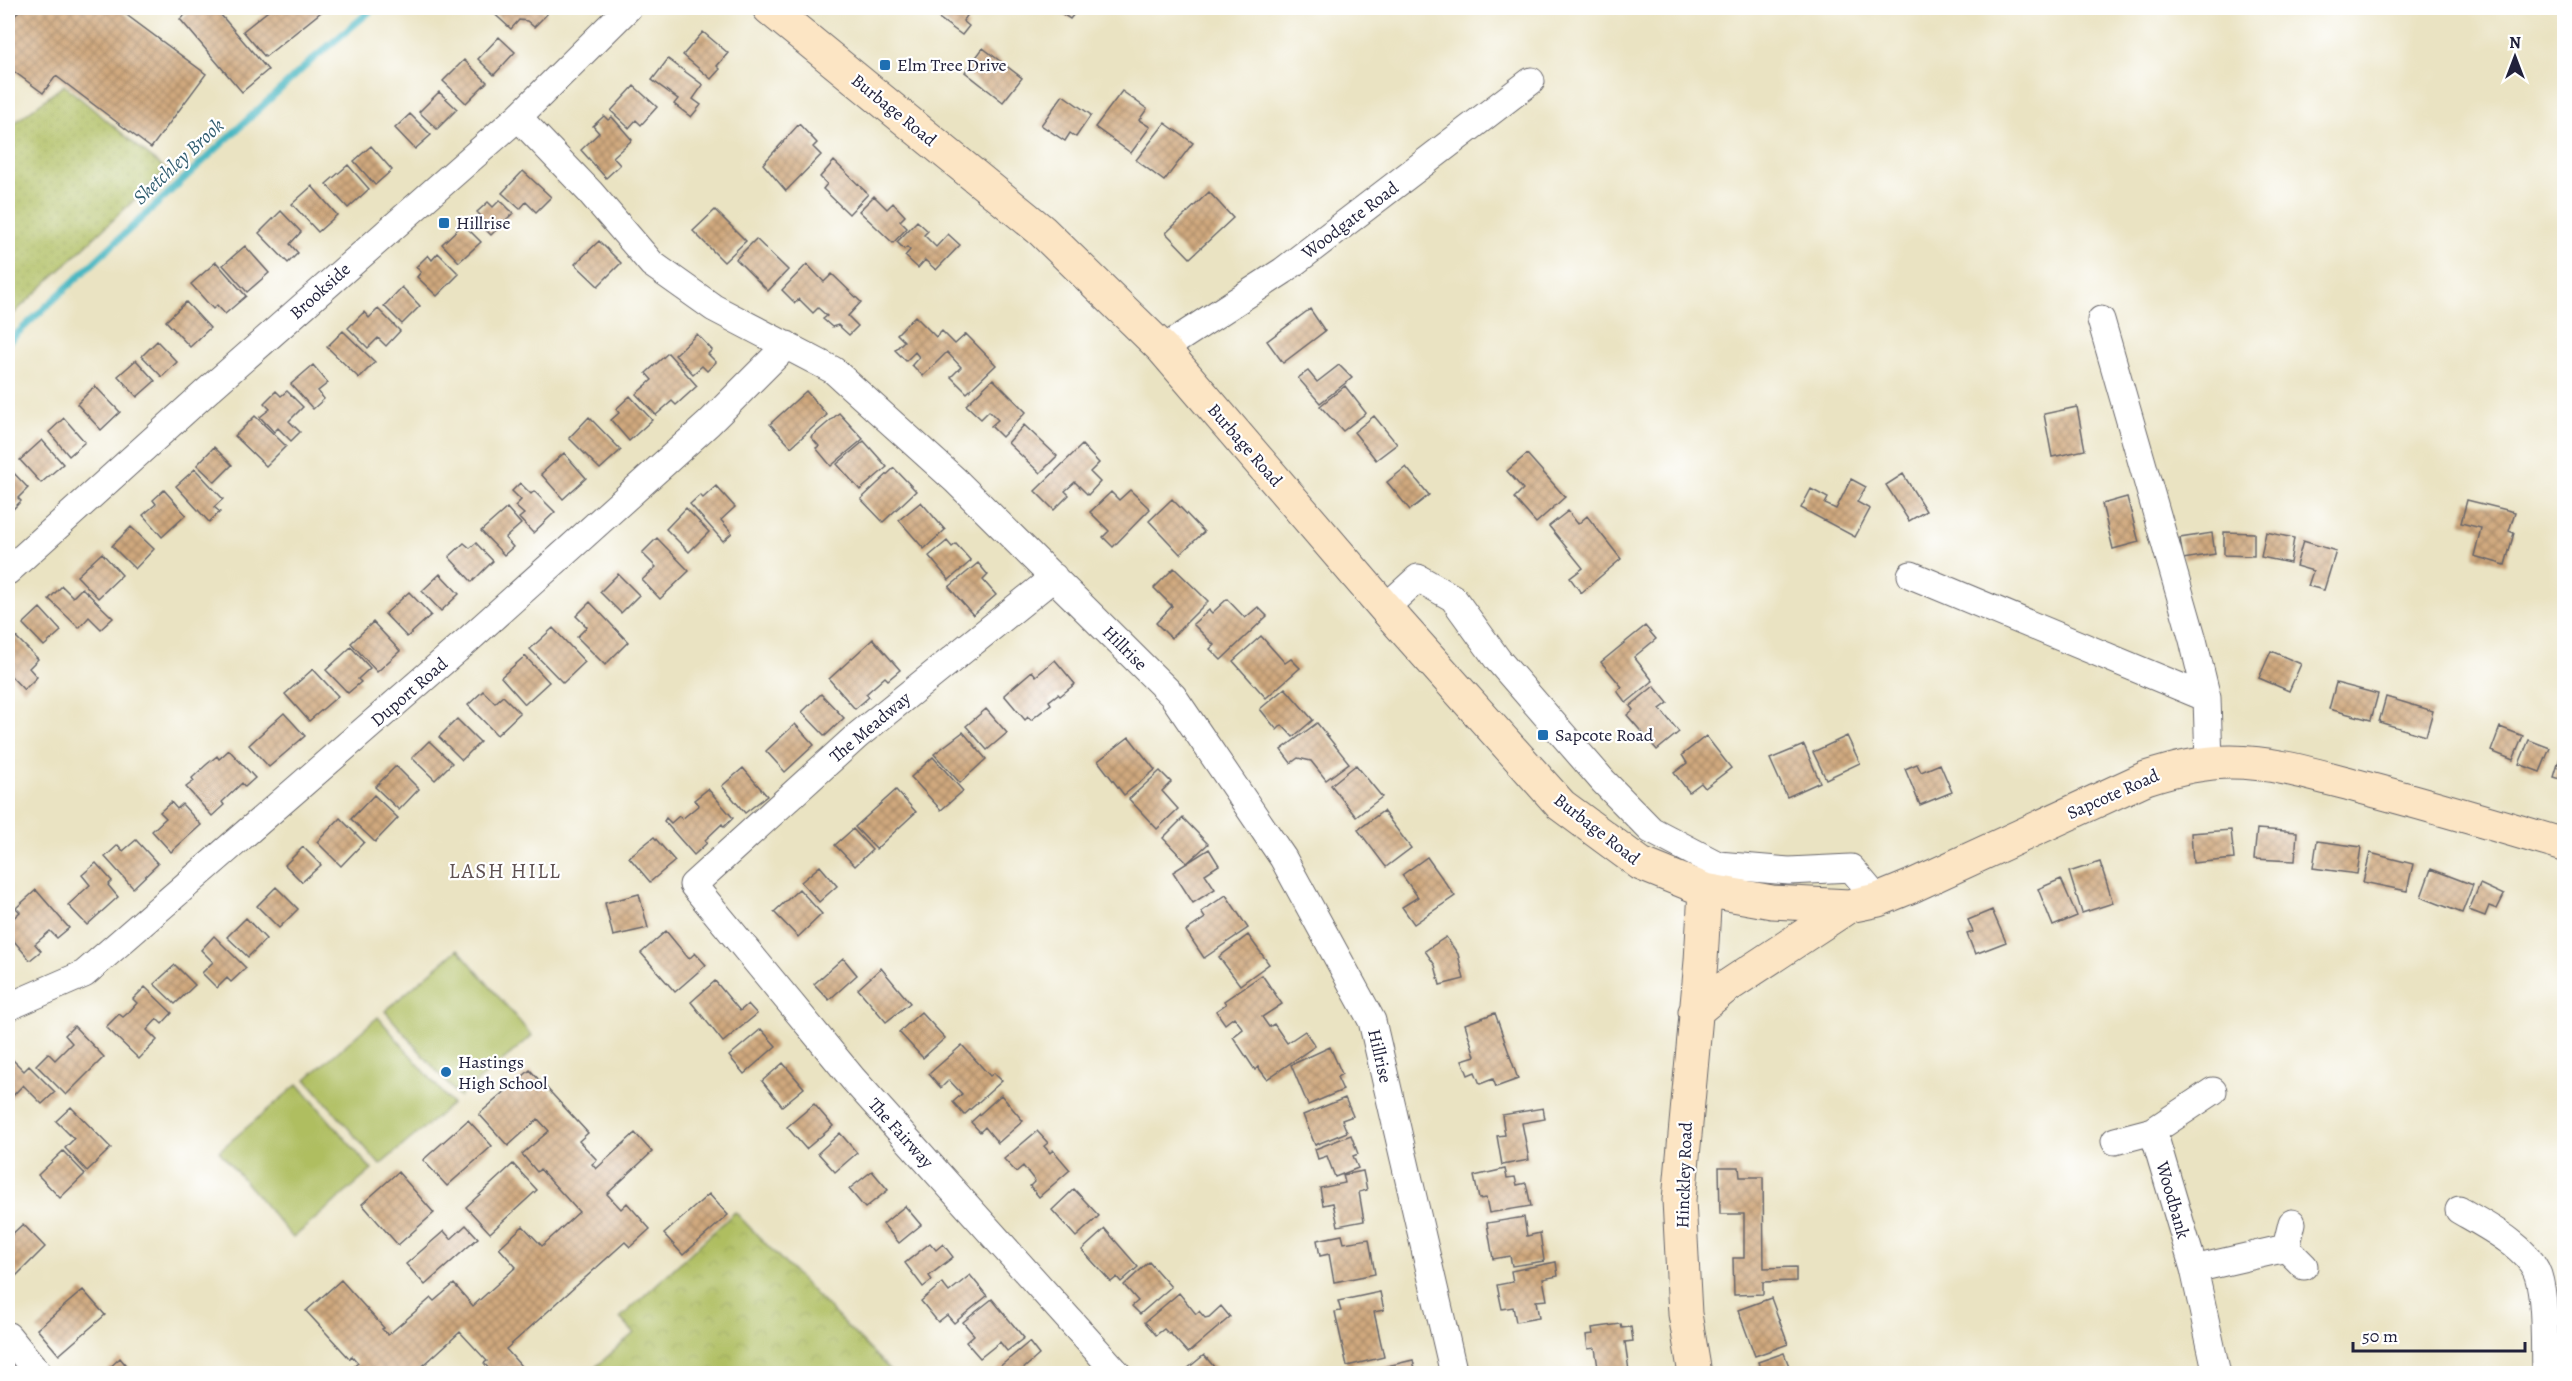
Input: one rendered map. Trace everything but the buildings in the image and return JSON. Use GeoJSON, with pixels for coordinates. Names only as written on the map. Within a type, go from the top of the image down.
{"type":"FeatureCollection","features":[{"type":"Feature","properties":{"kind":"main road","name":"Burbage Road"},"geometry":{"type":"LineString","coordinates":[[768,8],[1042,231],[1162,348],[1385,608],[1561,806],[1641,864],[1705,890]]}},
{"type":"Feature","properties":{"kind":"main road","name":"Sapcote Road"},"geometry":{"type":"LineString","coordinates":[[1705,890],[1772,902],[1864,903],[2146,778],[2172,769],[2209,763],[2234,762],[2305,772],[2456,812],[2565,845]]}},
{"type":"Feature","properties":{"kind":"main road","name":"Hinckley Road"},"geometry":{"type":"LineString","coordinates":[[1695,1374],[1686,1314],[1679,1200],[1705,890]]}},
{"type":"Feature","properties":{"kind":"main road"},"geometry":{"type":"LineString","coordinates":[[1695,1012],[1732,982],[1864,903]]}},
{"type":"Feature","properties":{"kind":"street","name":"Brookside"},"geometry":{"type":"LineString","coordinates":[[8,571],[268,337],[519,117],[628,8]]}},
{"type":"Feature","properties":{"kind":"street","name":"Woodgate Road"},"geometry":{"type":"LineString","coordinates":[[1162,348],[1283,271],[1531,81]]}},
{"type":"Feature","properties":{"kind":"street","name":"Hillrise"},"geometry":{"type":"LineString","coordinates":[[519,117],[590,192],[652,264],[714,308],[833,370],[955,480],[1173,696],[1283,858],[1372,1021],[1454,1374]]}},
{"type":"Feature","properties":{"kind":"street"},"geometry":{"type":"LineString","coordinates":[[2101,320],[2193,640],[2206,698],[2209,763]]}},
{"type":"Feature","properties":{"kind":"street","name":"Duport Road"},"geometry":{"type":"LineString","coordinates":[[8,1007],[84,974],[468,640],[708,424],[787,345]]}},
{"type":"Feature","properties":{"kind":"street"},"geometry":{"type":"LineString","coordinates":[[1911,575],[2206,698]]}},
{"type":"Feature","properties":{"kind":"street","name":"The Meadway"},"geometry":{"type":"LineString","coordinates":[[693,885],[857,736],[1054,577]]}},
{"type":"Feature","properties":{"kind":"street"},"geometry":{"type":"LineString","coordinates":[[1385,608],[1418,578],[1453,598],[1498,660],[1603,781],[1651,830],[1718,865],[1789,870],[1851,868],[1864,903]]}},
{"type":"Feature","properties":{"kind":"street","name":"The Fairway"},"geometry":{"type":"LineString","coordinates":[[693,885],[853,1079],[1118,1374]]}},
{"type":"Feature","properties":{"kind":"street"},"geometry":{"type":"LineString","coordinates":[[2115,1142],[2153,1131],[2213,1091]]}},
{"type":"Feature","properties":{"kind":"street","name":"Woodbank"},"geometry":{"type":"LineString","coordinates":[[2153,1131],[2194,1269],[2217,1374]]}},
{"type":"Feature","properties":{"kind":"street"},"geometry":{"type":"LineString","coordinates":[[2459,1210],[2515,1246],[2528,1259],[2537,1274],[2545,1374]]}},
{"type":"Feature","properties":{"kind":"street"},"geometry":{"type":"LineString","coordinates":[[2194,1269],[2294,1246]]}},
{"type":"Feature","properties":{"kind":"street"},"geometry":{"type":"LineString","coordinates":[[8,1336],[39,1374]]}},
{"type":"Feature","properties":{"kind":"green space"},"geometry":{"type":"Polygon","coordinates":[[[64,85],[166,170],[8,319],[8,128],[64,85]]]}},
{"type":"Feature","properties":{"kind":"green space"},"geometry":{"type":"Polygon","coordinates":[[[458,949],[532,1036],[459,1097],[385,1011],[458,949]]]}},
{"type":"Feature","properties":{"kind":"green space"},"geometry":{"type":"Polygon","coordinates":[[[378,1017],[452,1104],[380,1165],[306,1079],[378,1017]]]}},
{"type":"Feature","properties":{"kind":"green space"},"geometry":{"type":"Polygon","coordinates":[[[298,1084],[372,1170],[293,1238],[219,1151],[298,1084]]]}},
{"type":"Feature","properties":{"kind":"green space"},"geometry":{"type":"Polygon","coordinates":[[[735,1212],[893,1373],[589,1373],[634,1333],[620,1318],[735,1212]]]}},
{"type":"Feature","properties":{"kind":"waterway","name":"Sketchley Brook"},"geometry":{"type":"LineString","coordinates":[[8,342],[313,59],[374,8]]}},
{"type":"Feature","properties":{"kind":"place","name":"Elm Tree Drive"},"geometry":{"type":"Point","coordinates":[885,65]}},
{"type":"Feature","properties":{"kind":"place","name":"Hillrise"},"geometry":{"type":"Point","coordinates":[444,223]}},
{"type":"Feature","properties":{"kind":"place","name":"Sapcote Road"},"geometry":{"type":"Point","coordinates":[1543,735]}},
{"type":"Feature","properties":{"kind":"place","name":"Hastings High School"},"geometry":{"type":"Point","coordinates":[446,1072]}},
{"type":"Feature","properties":{"kind":"district","name":"LASH HILL"},"geometry":{"type":"Point","coordinates":[505,871]}}]}
